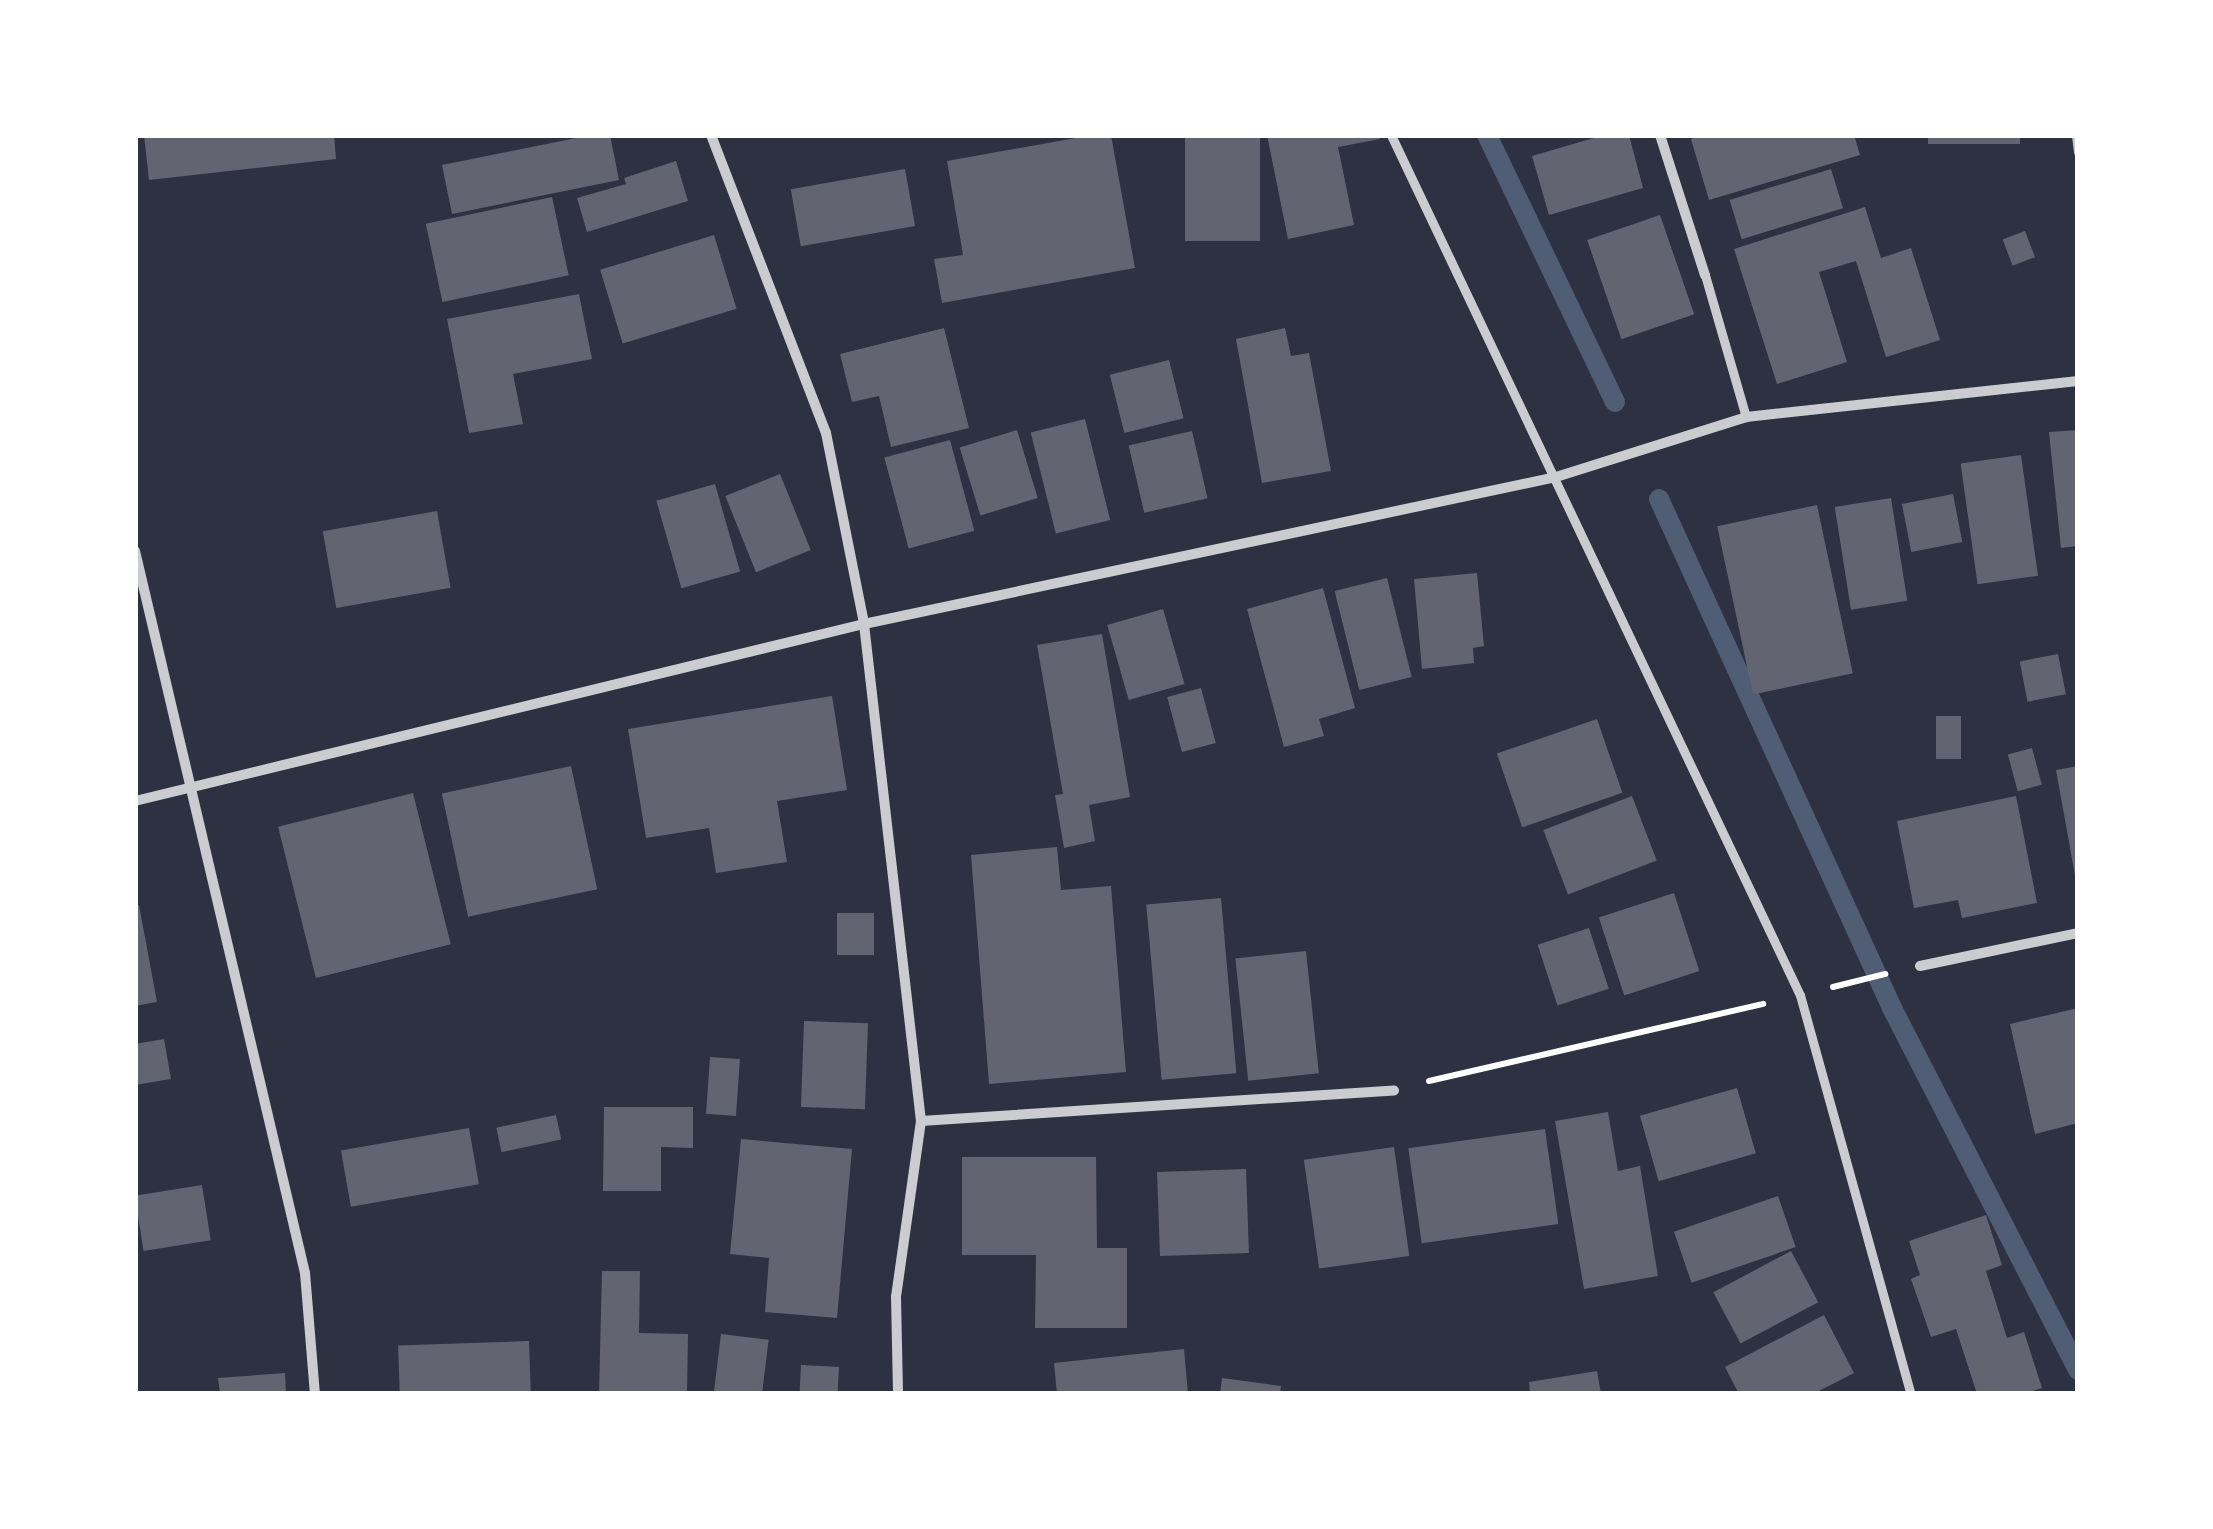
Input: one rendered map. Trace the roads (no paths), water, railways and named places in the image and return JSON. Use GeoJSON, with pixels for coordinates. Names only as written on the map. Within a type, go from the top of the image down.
{"type":"FeatureCollection","features":[{"type":"Feature","properties":{"kind":"street"},"geometry":{"type":"LineString","coordinates":[[711,135],[826,433],[864,624],[921,1122],[896,1297],[898,1394]]}},
{"type":"Feature","properties":{"kind":"street"},"geometry":{"type":"LineString","coordinates":[[1390,135],[1800,995],[1911,1394]]}},
{"type":"Feature","properties":{"kind":"street"},"geometry":{"type":"LineString","coordinates":[[1660,135],[1746,417]]}},
{"type":"Feature","properties":{"kind":"street"},"geometry":{"type":"LineString","coordinates":[[2076,135],[2078,152]]}},
{"type":"Feature","properties":{"kind":"street"},"geometry":{"type":"LineString","coordinates":[[135,800],[864,624],[1556,477],[1746,417],[2078,381]]}},
{"type":"Feature","properties":{"kind":"street"},"geometry":{"type":"LineString","coordinates":[[135,551],[304,1273],[314,1394]]}},
{"type":"Feature","properties":{"kind":"street"},"geometry":{"type":"LineString","coordinates":[[1920,966],[2078,933]]}},
{"type":"Feature","properties":{"kind":"street"},"geometry":{"type":"LineString","coordinates":[[921,1122],[1394,1090]]}},
{"type":"Feature","properties":{"kind":"waterway"},"geometry":{"type":"LineString","coordinates":[[1487,135],[1615,402]]}},
{"type":"Feature","properties":{"kind":"waterway"},"geometry":{"type":"LineString","coordinates":[[1659,499],[1892,1008],[2078,1370]]}}]}
